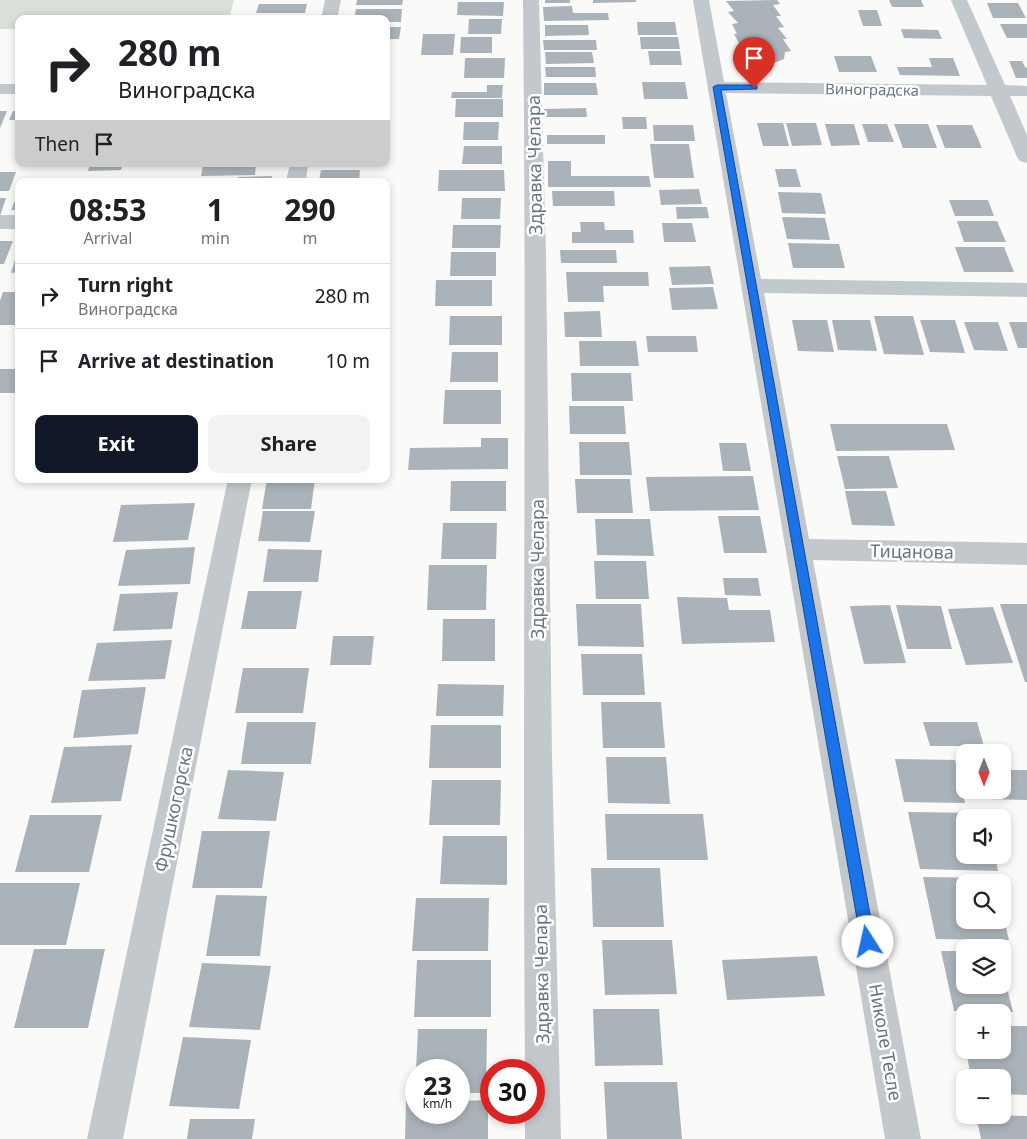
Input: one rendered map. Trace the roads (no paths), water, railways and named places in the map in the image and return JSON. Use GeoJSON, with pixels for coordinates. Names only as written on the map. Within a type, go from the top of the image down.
{"type":"FeatureCollection","features":[{"type":"Feature","properties":{"kind":"street"},"geometry":{"type":"LineString","coordinates":[[330,15],[333,0]]}},
{"type":"Feature","properties":{"kind":"street","name":"Здравка Челара"},"geometry":{"type":"LineString","coordinates":[[531,0],[536,255],[538,757],[543,1139]]}},
{"type":"Feature","properties":{"kind":"street","name":"Николе Тесле"},"geometry":{"type":"LineString","coordinates":[[701,0],[903,1139]]}},
{"type":"Feature","properties":{"kind":"street"},"geometry":{"type":"LineString","coordinates":[[959,0],[1027,157]]}},
{"type":"Feature","properties":{"kind":"street","name":"Виноградска"},"geometry":{"type":"LineString","coordinates":[[717,87],[1027,91]]}},
{"type":"Feature","properties":{"kind":"street"},"geometry":{"type":"LineString","coordinates":[[0,89],[15,89]]}},
{"type":"Feature","properties":{"kind":"street"},"geometry":{"type":"LineString","coordinates":[[0,222],[15,222]]}},
{"type":"Feature","properties":{"kind":"street"},"geometry":{"type":"LineString","coordinates":[[752,286],[1027,290]]}},
{"type":"Feature","properties":{"kind":"street","name":"Фрушкогорска"},"geometry":{"type":"LineString","coordinates":[[105,1139],[239,483]]}},
{"type":"Feature","properties":{"kind":"street","name":"Тицанова"},"geometry":{"type":"LineString","coordinates":[[798,549],[1027,554]]}}]}
